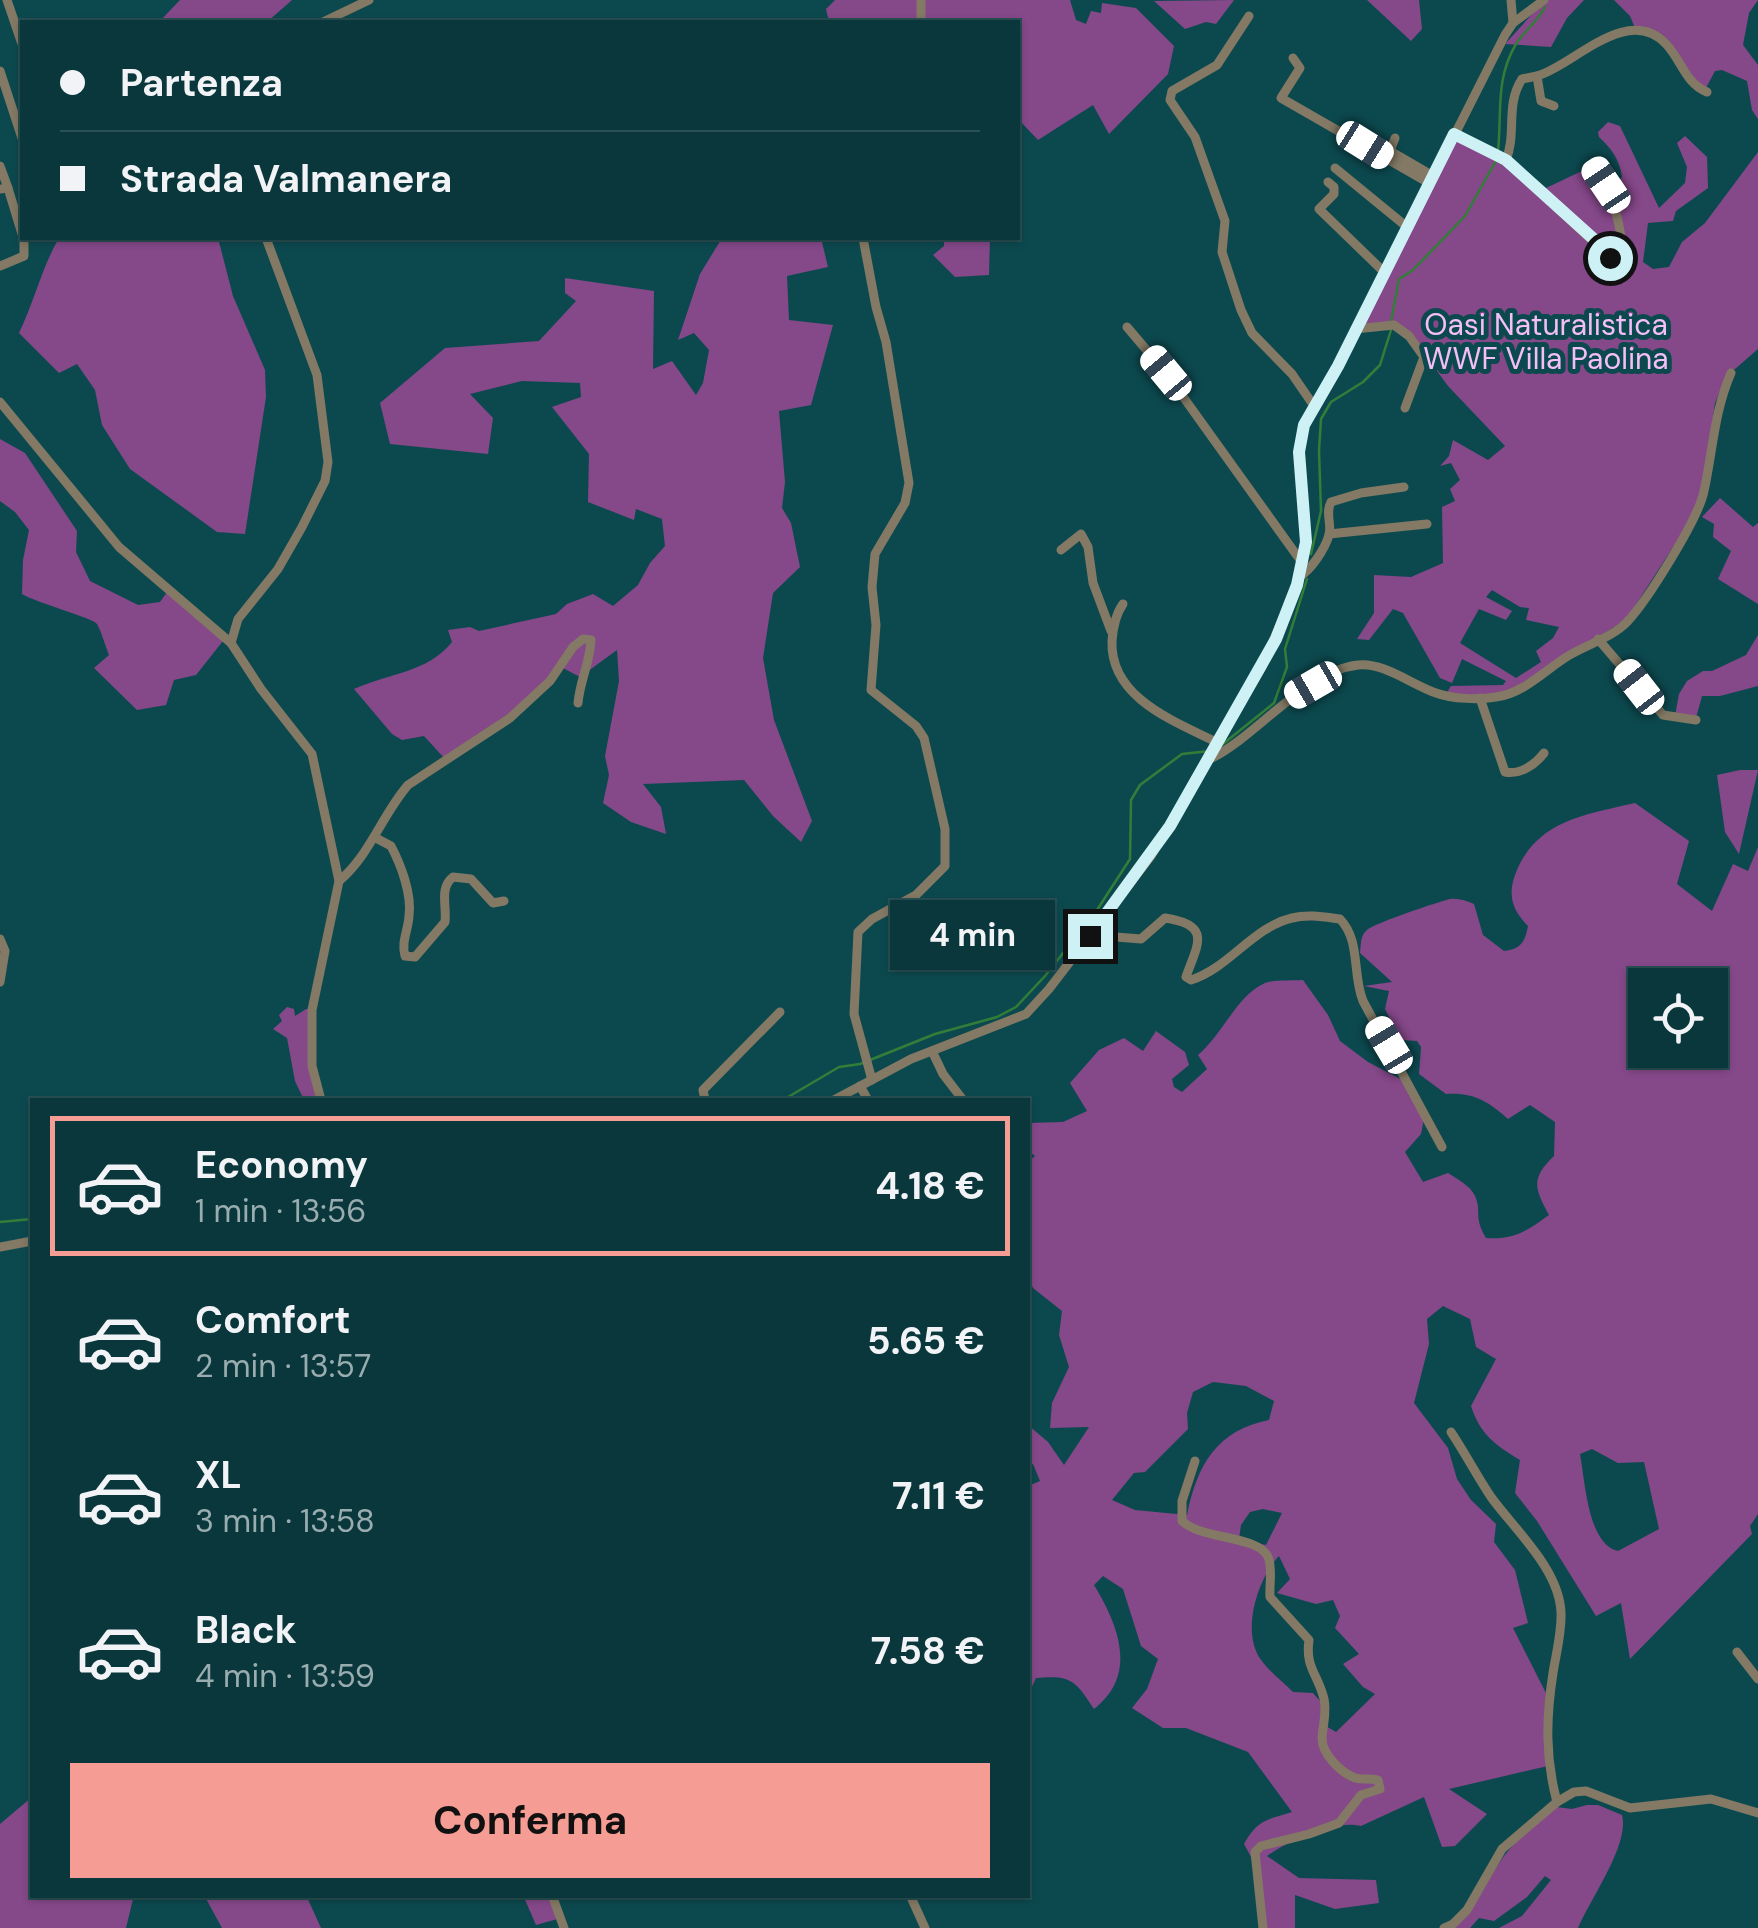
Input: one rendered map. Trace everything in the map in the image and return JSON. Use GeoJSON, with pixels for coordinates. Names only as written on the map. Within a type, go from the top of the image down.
{"type":"FeatureCollection","features":[{"type":"Feature","properties":{"kind":"street"},"geometry":{"type":"LineString","coordinates":[[8,0],[20,38]]}},
{"type":"Feature","properties":{"kind":"street"},"geometry":{"type":"LineString","coordinates":[[327,20],[369,0]]}},
{"type":"Feature","properties":{"kind":"street"},"geometry":{"type":"LineString","coordinates":[[1511,0],[1513,23]]}},
{"type":"Feature","properties":{"kind":"street"},"geometry":{"type":"LineString","coordinates":[[838,1098],[932,1051],[1026,1014],[1150,856],[1276,639],[1299,577],[1306,516],[1299,452],[1304,425],[1513,23],[1539,3],[1552,0]]}},
{"type":"Feature","properties":{"kind":"street"},"geometry":{"type":"LineString","coordinates":[[1249,16],[1217,65],[1172,91],[1170,100],[1195,137],[1226,220],[1222,252],[1241,310],[1252,333],[1292,374],[1314,406]]}},
{"type":"Feature","properties":{"kind":"street"},"geometry":{"type":"LineString","coordinates":[[1500,157],[1511,144],[1513,93],[1522,80],[1550,72],[1615,32],[1648,33],[1663,40],[1693,86],[1707,92]]}},
{"type":"Feature","properties":{"kind":"street"},"geometry":{"type":"LineString","coordinates":[[1293,58],[1300,68],[1281,98],[1431,180]]}},
{"type":"Feature","properties":{"kind":"street"},"geometry":{"type":"LineString","coordinates":[[0,71],[20,132]]}},
{"type":"Feature","properties":{"kind":"street"},"geometry":{"type":"LineString","coordinates":[[1537,76],[1541,101],[1554,106]]}},
{"type":"Feature","properties":{"kind":"street"},"geometry":{"type":"LineString","coordinates":[[1454,134],[1500,157],[1616,263],[1622,256],[1622,237],[1606,185],[1593,164]]}},
{"type":"Feature","properties":{"kind":"street"},"geometry":{"type":"LineString","coordinates":[[1395,138],[1390,152],[1431,180]]}},
{"type":"Feature","properties":{"kind":"street"},"geometry":{"type":"LineString","coordinates":[[0,166],[4,189],[19,210]]}},
{"type":"Feature","properties":{"kind":"street"},"geometry":{"type":"LineString","coordinates":[[1334,168],[1407,227]]}},
{"type":"Feature","properties":{"kind":"street"},"geometry":{"type":"LineString","coordinates":[[1328,182],[1334,187],[1334,194],[1320,209],[1384,272]]}},
{"type":"Feature","properties":{"kind":"street"},"geometry":{"type":"LineString","coordinates":[[0,266],[24,256],[24,240]]}},
{"type":"Feature","properties":{"kind":"street"},"geometry":{"type":"LineString","coordinates":[[231,642],[238,618],[278,569],[302,527],[326,481],[328,462],[317,376],[267,240]]}},
{"type":"Feature","properties":{"kind":"street"},"geometry":{"type":"LineString","coordinates":[[863,240],[910,483],[905,503],[875,554],[872,587],[876,625],[871,690],[916,726],[924,738],[946,829],[945,866],[916,895],[872,919],[858,932],[854,1014],[872,1080]]}},
{"type":"Feature","properties":{"kind":"street"},"geometry":{"type":"LineString","coordinates":[[1355,330],[1391,325],[1409,336],[1424,356],[1405,408]]}},
{"type":"Feature","properties":{"kind":"street"},"geometry":{"type":"LineString","coordinates":[[1127,327],[1166,373],[1282,540],[1303,564]]}},
{"type":"Feature","properties":{"kind":"street"},"geometry":{"type":"LineString","coordinates":[[1122,604],[1112,634],[1112,660],[1128,690],[1214,750],[1234,746],[1290,698],[1358,664],[1376,666],[1440,695],[1480,698],[1515,693],[1626,624],[1688,530],[1704,495],[1718,403],[1731,373]]}},
{"type":"Feature","properties":{"kind":"street"},"geometry":{"type":"LineString","coordinates":[[0,402],[119,547],[231,642],[261,690],[312,754],[339,881],[312,1010],[312,1066],[320,1098]]}},
{"type":"Feature","properties":{"kind":"street"},"geometry":{"type":"LineString","coordinates":[[1299,577],[1310,568],[1329,534],[1327,509],[1332,502],[1404,487]]}},
{"type":"Feature","properties":{"kind":"street"},"geometry":{"type":"LineString","coordinates":[[1329,534],[1427,524]]}},
{"type":"Feature","properties":{"kind":"street"},"geometry":{"type":"LineString","coordinates":[[1060,550],[1080,534],[1088,547],[1093,583],[1112,634]]}},
{"type":"Feature","properties":{"kind":"street"},"geometry":{"type":"LineString","coordinates":[[339,881],[353,869],[408,785],[510,718],[550,682],[583,639],[591,640],[589,663],[580,677],[578,703]]}},
{"type":"Feature","properties":{"kind":"street"},"geometry":{"type":"LineString","coordinates":[[1598,639],[1664,715],[1696,720]]}},
{"type":"Feature","properties":{"kind":"street"},"geometry":{"type":"LineString","coordinates":[[1480,698],[1505,772],[1524,769],[1544,753]]}},
{"type":"Feature","properties":{"kind":"street"},"geometry":{"type":"LineString","coordinates":[[374,837],[391,846],[408,898],[405,956],[411,958],[419,953],[445,922],[444,894],[449,879],[471,879],[493,903],[504,901]]}},
{"type":"Feature","properties":{"kind":"street"},"geometry":{"type":"LineString","coordinates":[[1090,936],[1141,939],[1165,918],[1190,926],[1200,943],[1187,972],[1186,977],[1191,980],[1211,972],[1276,924],[1311,916],[1340,919],[1354,943],[1363,1002],[1442,1146]]}},
{"type":"Feature","properties":{"kind":"street"},"geometry":{"type":"LineString","coordinates":[[0,938],[5,950],[0,982]]}},
{"type":"Feature","properties":{"kind":"street"},"geometry":{"type":"LineString","coordinates":[[704,1098],[704,1090],[780,1012]]}},
{"type":"Feature","properties":{"kind":"street"},"geometry":{"type":"LineString","coordinates":[[932,1051],[961,1098]]}},
{"type":"Feature","properties":{"kind":"street"},"geometry":{"type":"LineString","coordinates":[[860,1086],[867,1098]]}},
{"type":"Feature","properties":{"kind":"street"},"geometry":{"type":"LineString","coordinates":[[0,1247],[30,1241]]}},
{"type":"Feature","properties":{"kind":"street"},"geometry":{"type":"LineString","coordinates":[[1451,1432],[1493,1500],[1519,1529],[1556,1586],[1562,1614],[1546,1723],[1550,1776],[1561,1799]]}},
{"type":"Feature","properties":{"kind":"street"},"geometry":{"type":"LineString","coordinates":[[1195,1460],[1182,1500],[1182,1521],[1199,1532],[1259,1548],[1267,1556],[1270,1597],[1309,1640],[1308,1664],[1326,1709],[1322,1744],[1325,1753],[1347,1773],[1359,1779],[1378,1780],[1380,1785],[1380,1789],[1361,1795],[1339,1823],[1261,1846],[1255,1852],[1263,1928]]}},
{"type":"Feature","properties":{"kind":"street"},"geometry":{"type":"LineString","coordinates":[[1736,1652],[1758,1679]]}},
{"type":"Feature","properties":{"kind":"street"},"geometry":{"type":"LineString","coordinates":[[1444,1928],[1467,1910],[1502,1848],[1561,1799],[1586,1791],[1630,1808],[1711,1799],[1758,1813]]}},
{"type":"Feature","properties":{"kind":"street"},"geometry":{"type":"LineString","coordinates":[[553,1898],[564,1928]]}},
{"type":"Feature","properties":{"kind":"street"},"geometry":{"type":"LineString","coordinates":[[911,1898],[925,1928]]}},
{"type":"Feature","properties":{"kind":"green space"},"geometry":{"type":"Polygon","coordinates":[[[180,0],[292,0],[269,20],[161,20],[180,0]]]}},
{"type":"Feature","properties":{"kind":"green space"},"geometry":{"type":"Polygon","coordinates":[[[835,0],[1070,0],[1076,20],[1086,24],[1091,11],[1101,13],[1102,3],[1136,8],[1174,46],[1168,74],[1109,134],[1093,105],[1038,140],[1020,121],[1020,20],[829,20],[826,9],[835,0]]]}},
{"type":"Feature","properties":{"kind":"green space"},"geometry":{"type":"Polygon","coordinates":[[[1234,0],[1216,24],[1206,22],[1185,29],[1154,1],[1234,0]]]}},
{"type":"Feature","properties":{"kind":"green space"},"geometry":{"type":"Polygon","coordinates":[[[1367,0],[1419,0],[1422,29],[1411,41],[1367,0]]]}},
{"type":"Feature","properties":{"kind":"green space"},"geometry":{"type":"Polygon","coordinates":[[[1545,0],[1584,0],[1567,18],[1551,47],[1505,44],[1545,0]]]}},
{"type":"Feature","properties":{"kind":"green space"},"geometry":{"type":"Polygon","coordinates":[[[1614,0],[1758,0],[1749,13],[1743,45],[1758,65],[1758,119],[1752,110],[1747,81],[1722,70],[1715,71],[1706,88],[1695,81],[1663,38],[1635,28],[1630,16],[1614,0]]]}},
{"type":"Feature","properties":{"kind":"green space","name":"Oasi Naturalistica WWF Villa Paolina"},"geometry":{"type":"Polygon","coordinates":[[[1608,122],[1620,126],[1659,208],[1685,183],[1687,167],[1677,143],[1685,136],[1707,157],[1708,188],[1676,211],[1673,221],[1648,223],[1643,262],[1653,269],[1669,267],[1682,242],[1705,223],[1758,152],[1758,349],[1729,370],[1715,403],[1702,495],[1626,620],[1515,691],[1495,696],[1446,694],[1451,686],[1503,685],[1506,681],[1462,659],[1452,683],[1440,678],[1403,613],[1393,609],[1369,640],[1357,639],[1374,613],[1374,575],[1411,577],[1443,563],[1442,507],[1455,501],[1450,489],[1460,480],[1451,463],[1440,466],[1449,456],[1453,440],[1488,460],[1505,446],[1448,386],[1406,329],[1362,326],[1455,141],[1523,170],[1546,188],[1584,170],[1601,189],[1612,187],[1622,177],[1617,160],[1598,132],[1608,122]],[[1492,590],[1486,597],[1512,611],[1506,620],[1479,609],[1460,643],[1516,678],[1541,662],[1536,651],[1553,638],[1559,627],[1526,620],[1529,608],[1520,607],[1492,590]]]}},
{"type":"Feature","properties":{"kind":"green space"},"geometry":{"type":"Polygon","coordinates":[[[58,240],[219,240],[233,296],[265,370],[266,397],[245,534],[217,532],[130,469],[102,425],[95,390],[77,364],[59,373],[19,333],[58,240]]]}},
{"type":"Feature","properties":{"kind":"green space"},"geometry":{"type":"Polygon","coordinates":[[[721,240],[821,240],[828,267],[787,276],[789,320],[833,325],[811,405],[779,411],[785,482],[782,508],[791,523],[800,567],[773,593],[763,658],[774,720],[812,821],[801,842],[773,816],[744,780],[643,784],[661,807],[666,834],[631,822],[603,803],[609,775],[605,756],[619,681],[617,650],[580,677],[561,667],[510,718],[445,759],[424,736],[402,740],[392,734],[354,689],[431,660],[452,642],[448,630],[470,627],[479,631],[556,614],[567,604],[593,594],[613,606],[638,585],[665,546],[662,519],[636,509],[634,520],[588,502],[589,454],[552,407],[581,397],[580,383],[522,381],[470,394],[493,418],[488,454],[390,444],[380,403],[445,348],[539,341],[576,301],[565,293],[565,278],[654,291],[653,369],[672,361],[696,395],[703,383],[709,350],[694,333],[678,340],[700,274],[721,240]]]}},
{"type":"Feature","properties":{"kind":"green space"},"geometry":{"type":"Polygon","coordinates":[[[944,240],[990,240],[989,275],[955,277],[933,255],[944,246],[944,240]]]}},
{"type":"Feature","properties":{"kind":"green space"},"geometry":{"type":"Polygon","coordinates":[[[0,439],[25,453],[77,531],[76,552],[90,581],[138,605],[160,602],[167,592],[223,641],[196,675],[174,680],[166,705],[137,710],[94,668],[109,655],[97,624],[22,594],[29,530],[0,501],[0,439]]]}},
{"type":"Feature","properties":{"kind":"green space"},"geometry":{"type":"Polygon","coordinates":[[[1720,498],[1753,527],[1758,523],[1758,604],[1718,579],[1731,551],[1713,537],[1714,524],[1702,517],[1720,498]]]}},
{"type":"Feature","properties":{"kind":"green space"},"geometry":{"type":"Polygon","coordinates":[[[1758,635],[1758,686],[1720,696],[1702,696],[1696,718],[1675,716],[1679,694],[1687,681],[1746,655],[1758,635]]]}},
{"type":"Feature","properties":{"kind":"green space"},"geometry":{"type":"Polygon","coordinates":[[[1758,770],[1739,854],[1725,832],[1717,775],[1758,770]]]}},
{"type":"Feature","properties":{"kind":"green space"},"geometry":{"type":"Polygon","coordinates":[[[1635,803],[1689,841],[1677,884],[1712,911],[1733,864],[1748,871],[1758,847],[1758,1514],[1750,1526],[1752,1534],[1630,1659],[1621,1603],[1596,1616],[1515,1493],[1520,1460],[1490,1438],[1479,1424],[1471,1406],[1496,1359],[1476,1347],[1470,1319],[1443,1306],[1427,1319],[1429,1344],[1414,1403],[1448,1448],[1457,1479],[1471,1500],[1496,1524],[1494,1542],[1515,1570],[1528,1623],[1513,1628],[1548,1697],[1548,1766],[1449,1789],[1487,1814],[1455,1846],[1442,1847],[1424,1797],[1361,1826],[1325,1828],[1276,1850],[1267,1856],[1299,1878],[1376,1880],[1379,1903],[1335,1909],[1295,1895],[1295,1928],[1265,1928],[1256,1866],[1244,1844],[1259,1825],[1292,1812],[1248,1752],[1186,1728],[1163,1728],[1132,1708],[1147,1689],[1158,1659],[1141,1646],[1123,1589],[1103,1576],[1094,1585],[1111,1617],[1120,1650],[1120,1666],[1108,1696],[1094,1709],[1071,1682],[1048,1677],[1036,1678],[1030,1691],[1030,1485],[1040,1481],[1033,1464],[1030,1465],[1030,1427],[1048,1442],[1064,1465],[1089,1427],[1050,1428],[1052,1403],[1069,1367],[1059,1335],[1062,1311],[1033,1288],[1030,1281],[1030,1160],[1035,1156],[1030,1152],[1030,1123],[1063,1122],[1087,1111],[1070,1083],[1099,1050],[1124,1038],[1143,1051],[1156,1031],[1185,1052],[1189,1065],[1172,1079],[1174,1087],[1182,1092],[1207,1069],[1198,1055],[1245,997],[1267,982],[1303,980],[1328,1015],[1340,1041],[1368,1062],[1408,1083],[1425,1114],[1421,1134],[1405,1152],[1423,1182],[1448,1173],[1467,1186],[1477,1201],[1486,1238],[1505,1238],[1527,1230],[1549,1215],[1537,1184],[1541,1171],[1554,1156],[1555,1122],[1530,1105],[1508,1119],[1480,1099],[1446,1094],[1419,1074],[1421,1047],[1417,1041],[1401,1040],[1385,1009],[1389,991],[1364,986],[1392,982],[1360,953],[1361,941],[1367,930],[1382,923],[1456,899],[1474,904],[1483,935],[1504,951],[1514,949],[1524,940],[1528,926],[1514,907],[1512,893],[1517,870],[1538,840],[1566,822],[1635,803]],[[1213,1382],[1193,1392],[1187,1413],[1188,1429],[1145,1472],[1134,1473],[1112,1500],[1135,1510],[1187,1515],[1197,1480],[1212,1452],[1236,1432],[1269,1420],[1274,1401],[1246,1386],[1213,1382]],[[1592,1449],[1580,1454],[1594,1525],[1608,1546],[1618,1551],[1659,1529],[1644,1462],[1618,1463],[1592,1449]],[[1263,1509],[1250,1512],[1241,1525],[1239,1539],[1266,1545],[1282,1513],[1263,1509]],[[1279,1556],[1265,1576],[1256,1601],[1252,1627],[1256,1651],[1267,1668],[1293,1692],[1313,1693],[1326,1708],[1324,1725],[1336,1732],[1375,1694],[1363,1687],[1343,1664],[1359,1654],[1335,1628],[1340,1616],[1333,1600],[1316,1604],[1277,1593],[1290,1579],[1279,1556]]]}},
{"type":"Feature","properties":{"kind":"green space"},"geometry":{"type":"Polygon","coordinates":[[[287,1007],[294,1009],[295,1016],[312,1010],[311,1046],[321,1098],[303,1098],[295,1081],[287,1038],[273,1029],[282,1021],[279,1015],[287,1007]]]}},
{"type":"Feature","properties":{"kind":"green space"},"geometry":{"type":"Polygon","coordinates":[[[30,1799],[30,1898],[133,1898],[126,1928],[0,1928],[0,1824],[30,1799]]]}},
{"type":"Feature","properties":{"kind":"green space"},"geometry":{"type":"Polygon","coordinates":[[[1598,1805],[1622,1815],[1623,1827],[1615,1856],[1578,1928],[1499,1928],[1522,1916],[1551,1880],[1545,1876],[1527,1897],[1494,1921],[1479,1918],[1470,1928],[1454,1928],[1522,1836],[1557,1807],[1598,1805]]]}},
{"type":"Feature","properties":{"kind":"green space"},"geometry":{"type":"Polygon","coordinates":[[[206,1898],[307,1898],[321,1928],[222,1928],[206,1898]]]}},
{"type":"Feature","properties":{"kind":"green space"},"geometry":{"type":"Polygon","coordinates":[[[524,1898],[553,1898],[561,1918],[536,1925],[524,1898]]]}},
{"type":"Feature","properties":{"kind":"waterway"},"geometry":{"type":"LineString","coordinates":[[1498,151],[1501,96],[1509,57],[1545,7]]}},
{"type":"Feature","properties":{"kind":"waterway"},"geometry":{"type":"LineString","coordinates":[[1391,322],[1399,279],[1413,270],[1465,216],[1497,159]]}},
{"type":"Feature","properties":{"kind":"waterway"},"geometry":{"type":"LineString","coordinates":[[1311,554],[1321,511],[1321,419],[1331,402],[1363,382],[1380,365],[1391,330]]}},
{"type":"Feature","properties":{"kind":"waterway"},"geometry":{"type":"LineString","coordinates":[[1218,748],[1274,703],[1287,667],[1285,649],[1307,579]]}},
{"type":"Feature","properties":{"kind":"waterway"},"geometry":{"type":"LineString","coordinates":[[786,1098],[839,1067],[860,1064],[1016,1007],[1097,910],[1130,859],[1131,800],[1140,785],[1182,754],[1210,751]]}},
{"type":"Feature","properties":{"kind":"waterway"},"geometry":{"type":"LineString","coordinates":[[0,1222],[30,1219]]}},
{"type":"Feature","properties":{"kind":"route"},"geometry":{"type":"LineString","coordinates":[[1090,936],[1170,826],[1276,639],[1297,585],[1306,542],[1299,452],[1304,425],[1338,366],[1454,134],[1506,160],[1610,258]]}}]}
